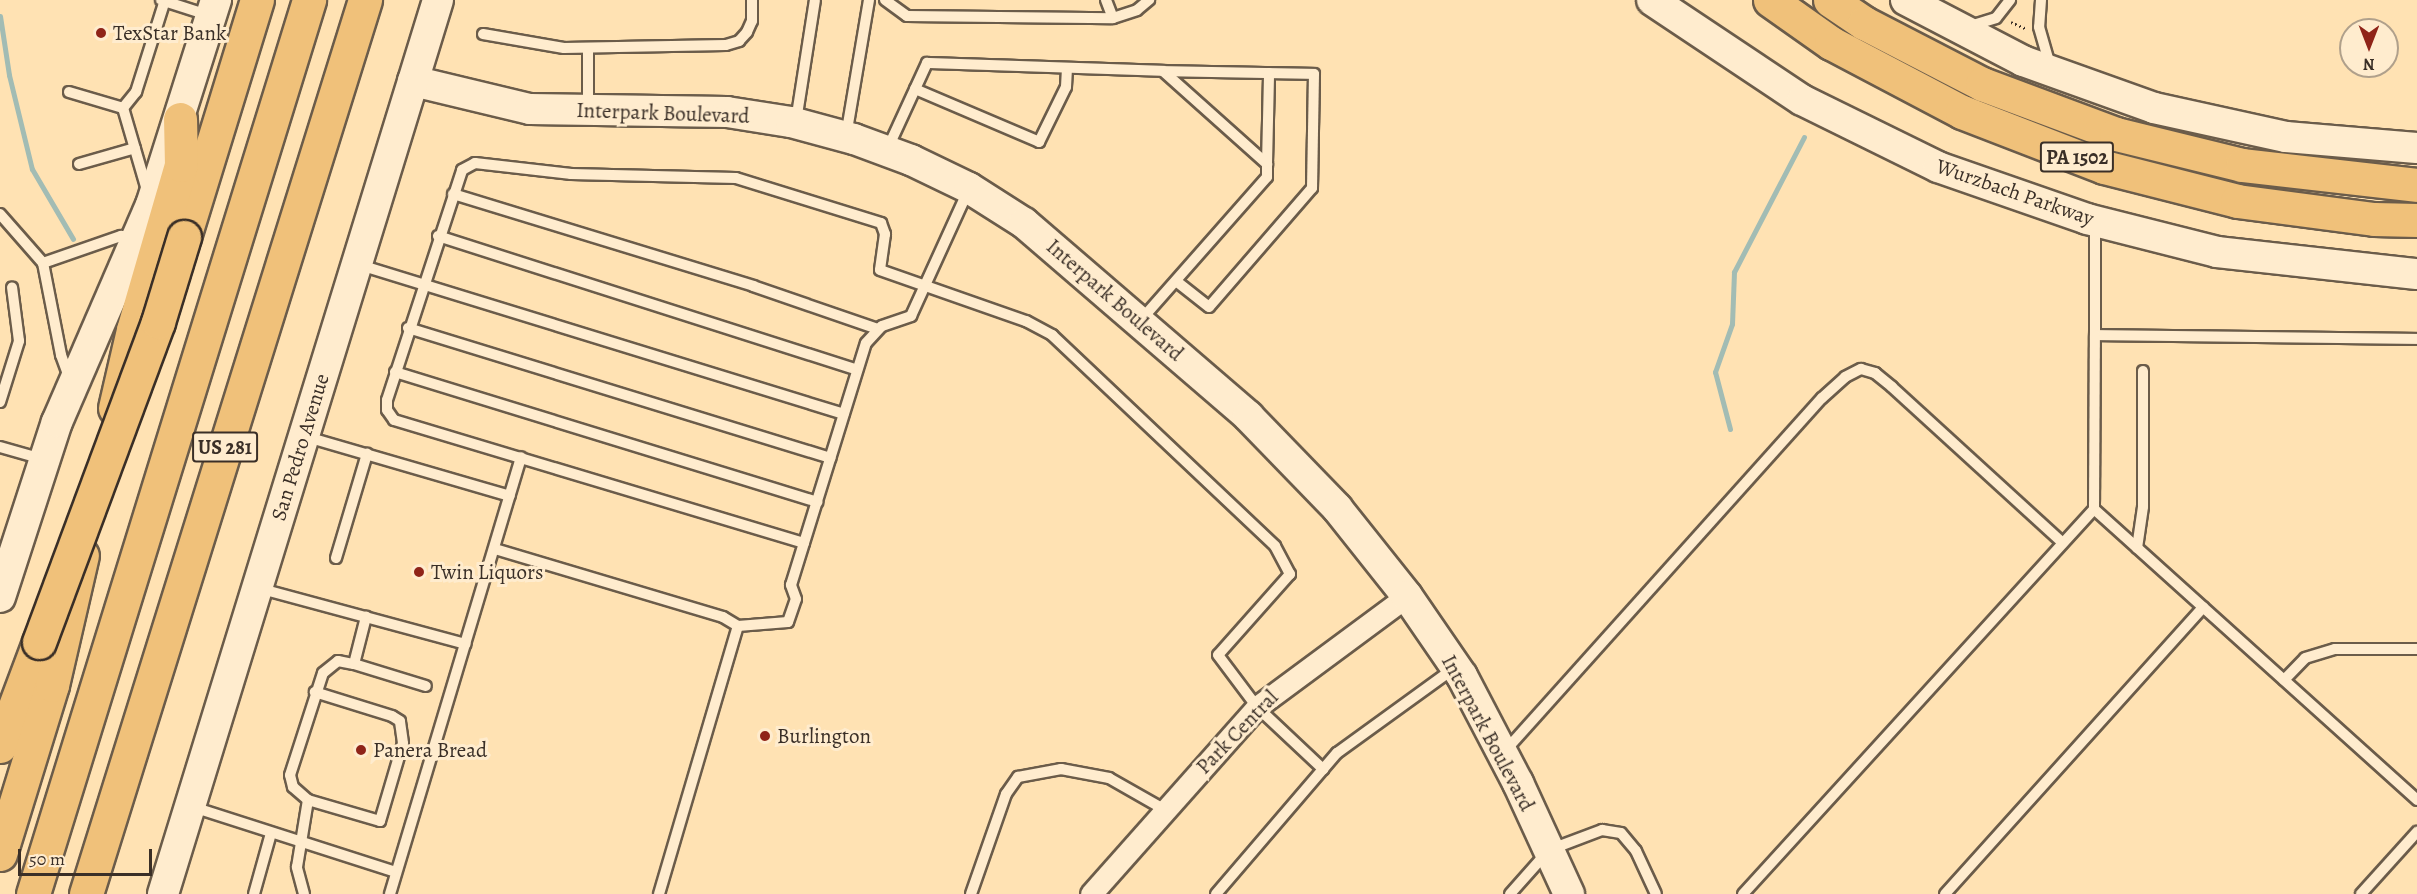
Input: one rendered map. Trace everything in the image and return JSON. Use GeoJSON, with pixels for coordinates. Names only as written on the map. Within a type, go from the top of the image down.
{"type":"FeatureCollection","features":[{"type":"Feature","properties":{"kind":"highway"},"geometry":{"type":"LineString","coordinates":[[0,746],[158,321],[257,0]]}},
{"type":"Feature","properties":{"kind":"highway","name":"US 281"},"geometry":{"type":"LineString","coordinates":[[33,894],[309,0]]}},
{"type":"Feature","properties":{"kind":"highway","name":"US 281"},"geometry":{"type":"LineString","coordinates":[[86,894],[365,0]]}},
{"type":"Feature","properties":{"kind":"highway","name":"PA 1502"},"geometry":{"type":"LineString","coordinates":[[1770,0],[1831,43],[1962,111],[2104,167],[2237,201],[2374,219],[2417,220]]}},
{"type":"Feature","properties":{"kind":"highway","name":"PA 1502"},"geometry":{"type":"LineString","coordinates":[[1830,0],[1864,22],[1982,84],[2116,134],[2242,165],[2417,185]]}},
{"type":"Feature","properties":{"kind":"highway"},"geometry":{"type":"LineString","coordinates":[[0,854],[58,662],[133,330],[181,165],[180,119]]}},
{"type":"Feature","properties":{"kind":"main road","name":"San Pedro Avenue"},"geometry":{"type":"LineString","coordinates":[[163,894],[438,0]]}},
{"type":"Feature","properties":{"kind":"main road","name":"Wurzbach Parkway"},"geometry":{"type":"LineString","coordinates":[[1652,0],[1802,100],[1938,167],[2095,221],[2217,252],[2417,274]]}},
{"type":"Feature","properties":{"kind":"main road"},"geometry":{"type":"LineString","coordinates":[[1906,0],[1958,28],[2052,71],[2154,108],[2286,137],[2417,148]]}},
{"type":"Feature","properties":{"kind":"main road"},"geometry":{"type":"LineString","coordinates":[[0,597],[43,459],[72,386],[152,205],[214,8]]}},
{"type":"Feature","properties":{"kind":"main road","name":"Interpark Boulevard"},"geometry":{"type":"LineString","coordinates":[[413,81],[530,109],[727,112],[796,123],[846,136],[887,151],[969,188],[1024,223],[1248,416],[1337,508],[1407,596],[1456,668],[1503,754],[1569,894]]}},
{"type":"Feature","properties":{"kind":"street","name":"Park Central"},"geometry":{"type":"LineString","coordinates":[[1090,894],[1257,707],[1407,596]]}},
{"type":"Feature","properties":{"kind":"lane"},"geometry":{"type":"LineString","coordinates":[[123,108],[136,92],[163,0],[214,8]]}},
{"type":"Feature","properties":{"kind":"lane"},"geometry":{"type":"LineString","coordinates":[[483,34],[564,48],[726,45],[739,41],[747,32],[752,21],[752,0]]}},
{"type":"Feature","properties":{"kind":"lane"},"geometry":{"type":"LineString","coordinates":[[796,123],[815,0]]}},
{"type":"Feature","properties":{"kind":"lane"},"geometry":{"type":"LineString","coordinates":[[846,136],[868,0]]}},
{"type":"Feature","properties":{"kind":"lane"},"geometry":{"type":"LineString","coordinates":[[885,0],[907,16],[1113,18],[1137,10],[1149,0]]}},
{"type":"Feature","properties":{"kind":"lane"},"geometry":{"type":"LineString","coordinates":[[1106,0],[1113,18]]}},
{"type":"Feature","properties":{"kind":"lane"},"geometry":{"type":"LineString","coordinates":[[1958,28],[1986,23],[2010,0]]}},
{"type":"Feature","properties":{"kind":"lane"},"geometry":{"type":"LineString","coordinates":[[2041,0],[2039,27],[2052,71]]}},
{"type":"Feature","properties":{"kind":"lane"},"geometry":{"type":"LineString","coordinates":[[588,48],[588,110]]}},
{"type":"Feature","properties":{"kind":"lane"},"geometry":{"type":"LineString","coordinates":[[887,151],[927,63],[1314,74],[1312,188],[1209,307],[1176,281]]}},
{"type":"Feature","properties":{"kind":"lane"},"geometry":{"type":"LineString","coordinates":[[915,89],[1039,142],[1066,87],[1067,68]]}},
{"type":"Feature","properties":{"kind":"lane"},"geometry":{"type":"LineString","coordinates":[[1162,71],[1267,164]]}},
{"type":"Feature","properties":{"kind":"lane"},"geometry":{"type":"LineString","coordinates":[[1140,321],[1267,177],[1269,74]]}},
{"type":"Feature","properties":{"kind":"lane"},"geometry":{"type":"LineString","coordinates":[[69,92],[123,108]]}},
{"type":"Feature","properties":{"kind":"lane"},"geometry":{"type":"LineString","coordinates":[[123,108],[152,205]]}},
{"type":"Feature","properties":{"kind":"lane"},"geometry":{"type":"LineString","coordinates":[[80,164],[135,148]]}},
{"type":"Feature","properties":{"kind":"lane"},"geometry":{"type":"LineString","coordinates":[[804,543],[394,420],[387,410],[387,400],[421,284],[462,170],[475,163],[572,174],[736,178],[881,223],[885,234],[880,270],[1026,321],[1052,335],[1275,546],[1290,574],[1218,655],[1257,707],[1323,769]]}},
{"type":"Feature","properties":{"kind":"lane"},"geometry":{"type":"LineString","coordinates":[[495,549],[723,617],[738,626],[788,622],[796,599],[791,585],[866,343],[878,329],[911,316],[923,285],[969,188]]}},
{"type":"Feature","properties":{"kind":"lane"},"geometry":{"type":"LineString","coordinates":[[453,195],[753,286],[878,329]]}},
{"type":"Feature","properties":{"kind":"lane"},"geometry":{"type":"LineString","coordinates":[[0,214],[43,263],[61,354],[72,386]]}},
{"type":"Feature","properties":{"kind":"lane"},"geometry":{"type":"LineString","coordinates":[[1743,894],[2094,509],[2095,221]]}},
{"type":"Feature","properties":{"kind":"lane"},"geometry":{"type":"LineString","coordinates":[[43,263],[121,236],[138,236]]}},
{"type":"Feature","properties":{"kind":"lane"},"geometry":{"type":"LineString","coordinates":[[438,236],[857,370]]}},
{"type":"Feature","properties":{"kind":"lane"},"geometry":{"type":"LineString","coordinates":[[357,264],[844,414]]}},
{"type":"Feature","properties":{"kind":"lane"},"geometry":{"type":"LineString","coordinates":[[0,402],[19,340],[12,287]]}},
{"type":"Feature","properties":{"kind":"lane"},"geometry":{"type":"LineString","coordinates":[[408,328],[830,458]]}},
{"type":"Feature","properties":{"kind":"lane"},"geometry":{"type":"LineString","coordinates":[[2095,336],[2417,339]]}},
{"type":"Feature","properties":{"kind":"lane"},"geometry":{"type":"LineString","coordinates":[[1503,754],[1822,398],[1845,377],[1861,369],[1875,373],[1892,387],[2063,543]]}},
{"type":"Feature","properties":{"kind":"lane"},"geometry":{"type":"LineString","coordinates":[[2137,548],[2143,507],[2143,371]]}},
{"type":"Feature","properties":{"kind":"lane"},"geometry":{"type":"LineString","coordinates":[[395,372],[817,502]]}},
{"type":"Feature","properties":{"kind":"lane"},"geometry":{"type":"LineString","coordinates":[[304,436],[510,496]]}},
{"type":"Feature","properties":{"kind":"lane"},"geometry":{"type":"LineString","coordinates":[[0,447],[43,459]]}},
{"type":"Feature","properties":{"kind":"lane"},"geometry":{"type":"LineString","coordinates":[[336,558],[367,454]]}},
{"type":"Feature","properties":{"kind":"lane"},"geometry":{"type":"LineString","coordinates":[[390,894],[521,458]]}},
{"type":"Feature","properties":{"kind":"lane"},"geometry":{"type":"LineString","coordinates":[[2094,509],[2417,800]]}},
{"type":"Feature","properties":{"kind":"lane"},"geometry":{"type":"LineString","coordinates":[[257,588],[466,644]]}},
{"type":"Feature","properties":{"kind":"lane"},"geometry":{"type":"LineString","coordinates":[[1945,894],[2203,607]]}},
{"type":"Feature","properties":{"kind":"lane"},"geometry":{"type":"LineString","coordinates":[[354,664],[366,617]]}},
{"type":"Feature","properties":{"kind":"lane"},"geometry":{"type":"LineString","coordinates":[[659,894],[738,626]]}},
{"type":"Feature","properties":{"kind":"lane"},"geometry":{"type":"LineString","coordinates":[[2284,680],[2305,658],[2335,649],[2417,649]]}},
{"type":"Feature","properties":{"kind":"lane"},"geometry":{"type":"LineString","coordinates":[[315,692],[392,716],[400,721],[403,743],[380,821],[308,800],[293,787],[290,775],[315,692],[323,673],[338,662],[354,664],[426,686]]}},
{"type":"Feature","properties":{"kind":"lane"},"geometry":{"type":"LineString","coordinates":[[1216,894],[1337,753],[1456,668]]}},
{"type":"Feature","properties":{"kind":"lane"},"geometry":{"type":"LineString","coordinates":[[971,894],[1005,794],[1018,777],[1061,770],[1109,778],[1165,810]]}},
{"type":"Feature","properties":{"kind":"lane"},"geometry":{"type":"LineString","coordinates":[[304,894],[297,867],[298,841],[308,800]]}},
{"type":"Feature","properties":{"kind":"lane"},"geometry":{"type":"LineString","coordinates":[[190,806],[396,872]]}},
{"type":"Feature","properties":{"kind":"lane"},"geometry":{"type":"LineString","coordinates":[[1510,894],[1549,850],[1602,830],[1621,833],[1636,851],[1656,894]]}},
{"type":"Feature","properties":{"kind":"lane"},"geometry":{"type":"LineString","coordinates":[[2361,894],[2417,832]]}},
{"type":"Feature","properties":{"kind":"lane"},"geometry":{"type":"LineString","coordinates":[[254,894],[271,833]]}},
{"type":"Feature","properties":{"kind":"path"},"geometry":{"type":"LineString","coordinates":[[2005,20],[2029,30]]}},
{"type":"Feature","properties":{"kind":"waterway"},"geometry":{"type":"LineString","coordinates":[[0,16],[9,75],[32,169],[73,239]]}},
{"type":"Feature","properties":{"kind":"waterway"},"geometry":{"type":"LineString","coordinates":[[1730,429],[1715,372],[1732,324],[1734,272],[1804,137]]}},
{"type":"Feature","properties":{"kind":"place","name":"TexStar Bank"},"geometry":{"type":"Point","coordinates":[101,33]}},
{"type":"Feature","properties":{"kind":"place","name":"Twin Liquors"},"geometry":{"type":"Point","coordinates":[419,572]}},
{"type":"Feature","properties":{"kind":"place","name":"Burlington"},"geometry":{"type":"Point","coordinates":[765,736]}},
{"type":"Feature","properties":{"kind":"place","name":"Panera Bread"},"geometry":{"type":"Point","coordinates":[361,750]}}]}
